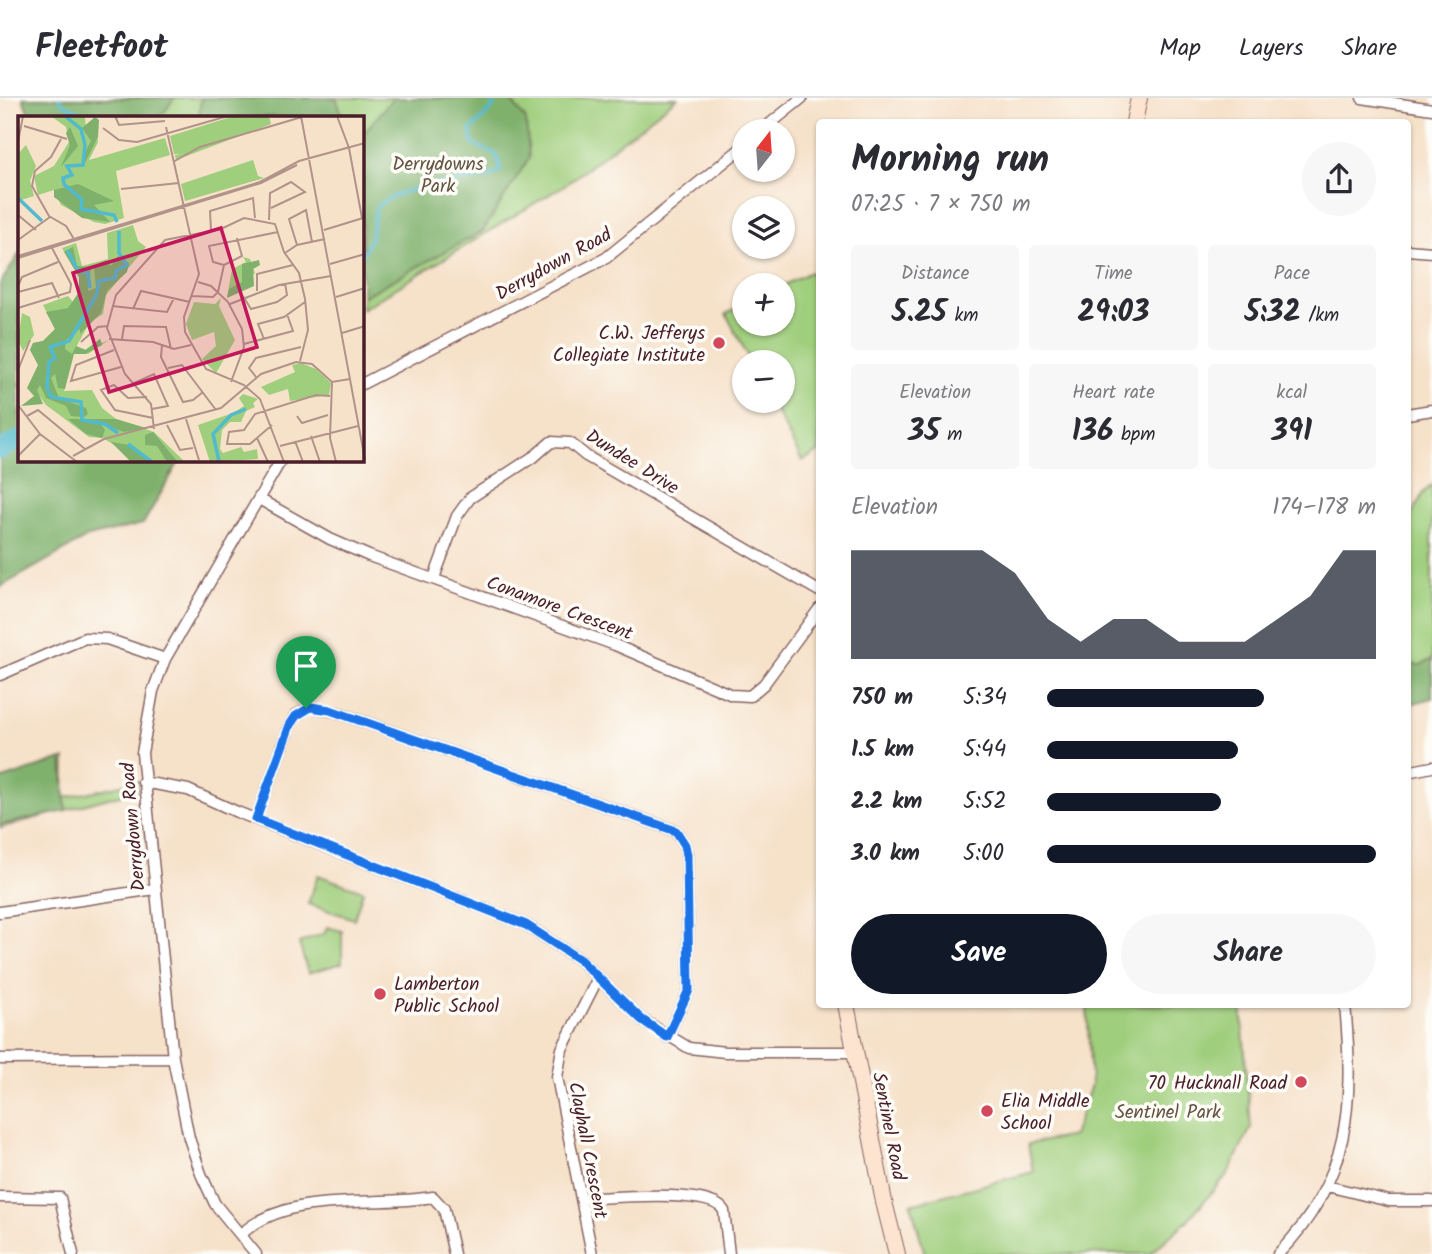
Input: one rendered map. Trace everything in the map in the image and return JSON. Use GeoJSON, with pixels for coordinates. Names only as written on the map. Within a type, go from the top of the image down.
{"type":"FeatureCollection","features":[{"type":"Feature","properties":{"kind":"street"},"geometry":{"type":"LineString","coordinates":[[776,119],[802,98]]}},
{"type":"Feature","properties":{"kind":"street"},"geometry":{"type":"LineString","coordinates":[[1134,119],[1139,98]]}},
{"type":"Feature","properties":{"kind":"street"},"geometry":{"type":"LineString","coordinates":[[1362,98],[1432,109]]}},
{"type":"Feature","properties":{"kind":"street","name":"Derrydown Road"},"geometry":{"type":"LineString","coordinates":[[364,383],[606,258],[732,156]]}},
{"type":"Feature","properties":{"kind":"street"},"geometry":{"type":"LineString","coordinates":[[1411,250],[1432,252]]}},
{"type":"Feature","properties":{"kind":"street"},"geometry":{"type":"LineString","coordinates":[[1411,413],[1432,410]]}},
{"type":"Feature","properties":{"kind":"street","name":"Dundee Drive"},"geometry":{"type":"LineString","coordinates":[[434,578],[457,516],[470,498],[536,455],[551,442],[560,441],[570,443],[586,456],[816,590]]}},
{"type":"Feature","properties":{"kind":"street","name":"Derrydown Road"},"geometry":{"type":"LineString","coordinates":[[256,1254],[215,1204],[189,1138],[173,1058],[143,782],[144,733],[153,691],[164,659],[280,462]]}},
{"type":"Feature","properties":{"kind":"street","name":"Conamore Crescent"},"geometry":{"type":"LineString","coordinates":[[259,499],[330,539],[534,619],[615,645],[722,692],[741,697],[750,696],[764,684],[816,613]]}},
{"type":"Feature","properties":{"kind":"street"},"geometry":{"type":"LineString","coordinates":[[0,675],[85,638],[107,639],[164,659]]}},
{"type":"Feature","properties":{"kind":"street"},"geometry":{"type":"LineString","coordinates":[[256,819],[290,725],[296,716],[311,707],[330,710],[676,831],[685,845],[687,855],[690,979],[685,1003],[667,1037]]}},
{"type":"Feature","properties":{"kind":"street"},"geometry":{"type":"LineString","coordinates":[[1411,771],[1432,766]]}},
{"type":"Feature","properties":{"kind":"street"},"geometry":{"type":"LineString","coordinates":[[143,782],[188,790],[503,914],[548,937],[580,960],[641,1019],[689,1048],[725,1052],[855,1052]]}},
{"type":"Feature","properties":{"kind":"street"},"geometry":{"type":"LineString","coordinates":[[0,912],[155,889]]}},
{"type":"Feature","properties":{"kind":"street","name":"Clayhall Crescent"},"geometry":{"type":"LineString","coordinates":[[592,1254],[557,1065],[598,978]]}},
{"type":"Feature","properties":{"kind":"street","name":"Sentinel Road"},"geometry":{"type":"LineString","coordinates":[[847,1008],[884,1202],[897,1254]]}},
{"type":"Feature","properties":{"kind":"street"},"geometry":{"type":"LineString","coordinates":[[1278,1254],[1313,1214],[1327,1186],[1346,1124],[1350,1091],[1345,1008]]}},
{"type":"Feature","properties":{"kind":"street"},"geometry":{"type":"LineString","coordinates":[[0,1059],[173,1058]]}},
{"type":"Feature","properties":{"kind":"street"},"geometry":{"type":"LineString","coordinates":[[1327,1186],[1389,1201],[1432,1200]]}},
{"type":"Feature","properties":{"kind":"street"},"geometry":{"type":"LineString","coordinates":[[581,1199],[690,1196],[712,1200],[724,1211],[729,1254]]}},
{"type":"Feature","properties":{"kind":"street"},"geometry":{"type":"LineString","coordinates":[[0,1197],[60,1198],[73,1254]]}},
{"type":"Feature","properties":{"kind":"street"},"geometry":{"type":"LineString","coordinates":[[241,1234],[254,1222],[295,1206],[410,1201],[433,1197],[444,1209],[454,1254]]}},
{"type":"Feature","properties":{"kind":"green space","name":"Derrydowns Park"},"geometry":{"type":"Polygon","coordinates":[[[23,98],[677,98],[568,183],[364,308],[364,116],[30,116],[23,98]]]}},
{"type":"Feature","properties":{"kind":"green space"},"geometry":{"type":"Polygon","coordinates":[[[23,98],[174,98],[166,110],[157,116],[30,116],[23,98]]]}},
{"type":"Feature","properties":{"kind":"green space"},"geometry":{"type":"Polygon","coordinates":[[[201,98],[336,98],[343,116],[199,116],[201,98]]]}},
{"type":"Feature","properties":{"kind":"green space"},"geometry":{"type":"Polygon","coordinates":[[[393,98],[509,98],[526,120],[529,158],[483,231],[364,296],[364,133],[393,98]]]}},
{"type":"Feature","properties":{"kind":"green space"},"geometry":{"type":"Polygon","coordinates":[[[18,256],[18,462],[179,462],[143,524],[88,537],[0,587],[0,284],[18,256]]]}},
{"type":"Feature","properties":{"kind":"green space"},"geometry":{"type":"Polygon","coordinates":[[[810,272],[816,284],[816,454],[802,461],[777,413],[795,413],[795,350],[745,350],[737,336],[795,336],[795,280],[810,272]]]}},
{"type":"Feature","properties":{"kind":"green space"},"geometry":{"type":"Polygon","coordinates":[[[732,311],[732,326],[726,314],[732,311]]]}},
{"type":"Feature","properties":{"kind":"green space"},"geometry":{"type":"Polygon","coordinates":[[[1432,485],[1432,693],[1411,698],[1411,516],[1423,493],[1432,485]]]}},
{"type":"Feature","properties":{"kind":"green space"},"geometry":{"type":"Polygon","coordinates":[[[1432,659],[1432,698],[1411,704],[1411,664],[1421,665],[1432,659]]]}},
{"type":"Feature","properties":{"kind":"green space"},"geometry":{"type":"Polygon","coordinates":[[[62,759],[66,811],[0,825],[0,780],[62,759]]]}},
{"type":"Feature","properties":{"kind":"green space"},"geometry":{"type":"Polygon","coordinates":[[[65,759],[64,798],[138,781],[138,790],[0,828],[0,782],[65,759]]]}},
{"type":"Feature","properties":{"kind":"green space"},"geometry":{"type":"Polygon","coordinates":[[[318,875],[363,891],[354,919],[308,904],[318,875]]]}},
{"type":"Feature","properties":{"kind":"green space"},"geometry":{"type":"Polygon","coordinates":[[[327,927],[342,931],[342,963],[308,973],[299,943],[325,933],[327,927]]]}},
{"type":"Feature","properties":{"kind":"green space","name":"Sentinel Park"},"geometry":{"type":"Polygon","coordinates":[[[1087,1008],[1241,1008],[1251,1128],[1227,1175],[1186,1222],[1150,1254],[925,1254],[911,1204],[1033,1172],[1028,1144],[1073,1136],[1091,1085],[1087,1008]]]}},
{"type":"Feature","properties":{"kind":"waterway"},"geometry":{"type":"LineString","coordinates":[[60,98],[62,103],[89,116]]}},
{"type":"Feature","properties":{"kind":"waterway"},"geometry":{"type":"LineString","coordinates":[[364,251],[371,238],[376,207],[388,199],[416,189],[491,176],[501,170],[496,154],[473,144],[470,131],[494,106],[491,98]]}},
{"type":"Feature","properties":{"kind":"waterway"},"geometry":{"type":"LineString","coordinates":[[0,450],[18,441]]}},
{"type":"Feature","properties":{"kind":"place","name":"C.W. Jefferys Collegiate Institute"},"geometry":{"type":"Point","coordinates":[719,343]}},
{"type":"Feature","properties":{"kind":"place","name":"Lamberton Public School"},"geometry":{"type":"Point","coordinates":[380,994]}},
{"type":"Feature","properties":{"kind":"place","name":"70 Hucknall Road"},"geometry":{"type":"Point","coordinates":[1301,1082]}},
{"type":"Feature","properties":{"kind":"place","name":"Elia Middle School"},"geometry":{"type":"Point","coordinates":[987,1111]}},
{"type":"Feature","properties":{"kind":"route"},"geometry":{"type":"LineString","coordinates":[[306,708],[324,708],[676,831],[681,836],[687,855],[690,979],[685,1003],[667,1037],[641,1019],[580,960],[526,925],[256,819],[290,725],[306,708]]}}]}
